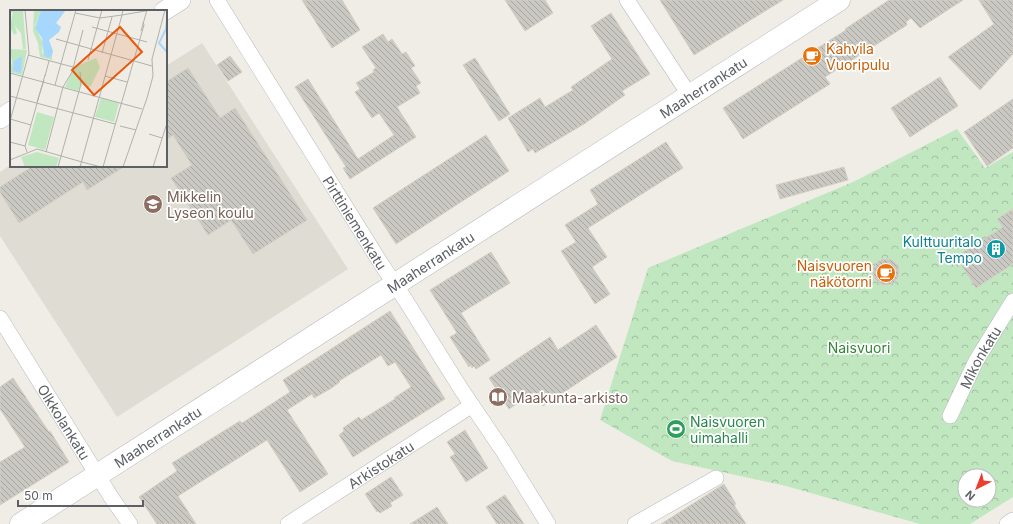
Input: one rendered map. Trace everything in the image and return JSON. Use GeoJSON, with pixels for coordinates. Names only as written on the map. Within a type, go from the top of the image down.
{"type":"FeatureCollection","features":[{"type":"Feature","properties":{"kind":"main road","name":"Maaherrankatu"},"geometry":{"type":"LineString","coordinates":[[22,524],[839,0]]}},
{"type":"Feature","properties":{"kind":"street"},"geometry":{"type":"LineString","coordinates":[[166,10],[181,0]]}},
{"type":"Feature","properties":{"kind":"street","name":"Pirttiniemenkatu"},"geometry":{"type":"LineString","coordinates":[[217,0],[395,285],[548,524]]}},
{"type":"Feature","properties":{"kind":"street"},"geometry":{"type":"LineString","coordinates":[[627,0],[690,96]]}},
{"type":"Feature","properties":{"kind":"street"},"geometry":{"type":"LineString","coordinates":[[0,119],[10,113]]}},
{"type":"Feature","properties":{"kind":"street","name":"Mikonkatu"},"geometry":{"type":"LineString","coordinates":[[950,416],[976,361],[1013,301]]}},
{"type":"Feature","properties":{"kind":"street","name":"Olkkolankatu"},"geometry":{"type":"LineString","coordinates":[[0,318],[111,497],[130,524]]}},
{"type":"Feature","properties":{"kind":"street","name":"Arkistokatu"},"geometry":{"type":"LineString","coordinates":[[288,524],[472,404]]}},
{"type":"Feature","properties":{"kind":"street"},"geometry":{"type":"LineString","coordinates":[[635,524],[716,478]]}},
{"type":"Feature","properties":{"kind":"street"},"geometry":{"type":"LineString","coordinates":[[1007,524],[1013,520]]}},
{"type":"Feature","properties":{"kind":"shaded area","name":"Mikkelin Lyseon koulu"},"geometry":{"type":"Polygon","coordinates":[[[202,43],[348,269],[117,417],[0,236],[0,172],[10,166],[10,167],[167,167],[167,65],[202,43]]]}},
{"type":"Feature","properties":{"kind":"green space","name":"Naisvuori"},"geometry":{"type":"Polygon","coordinates":[[[957,129],[985,168],[1013,152],[1013,497],[997,507],[997,468],[957,468],[957,508],[995,508],[970,524],[920,524],[786,486],[672,461],[600,420],[648,268],[853,182],[957,129]]]}},
{"type":"Feature","properties":{"kind":"building"},"geometry":{"type":"Polygon","coordinates":[[[302,0],[342,0],[360,30],[332,48],[302,0]]]}},
{"type":"Feature","properties":{"kind":"building"},"geometry":{"type":"Polygon","coordinates":[[[505,0],[545,0],[553,13],[525,31],[505,0]]]}},
{"type":"Feature","properties":{"kind":"building"},"geometry":{"type":"Polygon","coordinates":[[[660,0],[783,0],[694,55],[660,0]]]}},
{"type":"Feature","properties":{"kind":"building"},"geometry":{"type":"Polygon","coordinates":[[[889,0],[963,0],[920,28],[911,18],[906,22],[907,25],[825,77],[830,84],[743,139],[723,108],[846,30],[845,29],[889,0]]]}},
{"type":"Feature","properties":{"kind":"building"},"geometry":{"type":"Polygon","coordinates":[[[979,0],[1013,0],[1013,54],[980,90],[948,57],[994,24],[979,0]]]}},
{"type":"Feature","properties":{"kind":"building"},"geometry":{"type":"Polygon","coordinates":[[[611,13],[650,74],[622,91],[625,95],[584,124],[535,153],[533,149],[528,152],[508,118],[540,98],[545,107],[573,90],[571,87],[612,59],[591,26],[611,13]]]}},
{"type":"Feature","properties":{"kind":"building"},"geometry":{"type":"Polygon","coordinates":[[[383,34],[388,42],[392,39],[402,54],[406,52],[415,66],[411,68],[421,83],[416,86],[420,93],[397,107],[416,137],[350,179],[343,168],[346,167],[295,87],[308,79],[358,159],[394,135],[379,113],[372,118],[355,92],[360,89],[356,83],[374,72],[373,70],[376,68],[362,47],[383,34]]]}},
{"type":"Feature","properties":{"kind":"building"},"geometry":{"type":"Polygon","coordinates":[[[230,56],[242,72],[228,81],[217,65],[230,56]]]}},
{"type":"Feature","properties":{"kind":"building"},"geometry":{"type":"Polygon","coordinates":[[[475,58],[510,114],[499,121],[463,65],[475,58]]]}},
{"type":"Feature","properties":{"kind":"building"},"geometry":{"type":"Polygon","coordinates":[[[188,68],[220,118],[235,108],[307,220],[253,254],[231,220],[208,235],[171,178],[192,165],[173,135],[167,139],[167,81],[188,68]]]}},
{"type":"Feature","properties":{"kind":"building"},"geometry":{"type":"Polygon","coordinates":[[[940,77],[958,106],[910,137],[891,108],[940,77]]]}},
{"type":"Feature","properties":{"kind":"building"},"geometry":{"type":"Polygon","coordinates":[[[1013,99],[1013,148],[987,166],[964,132],[1013,99]]]}},
{"type":"Feature","properties":{"kind":"building"},"geometry":{"type":"Polygon","coordinates":[[[486,135],[509,171],[396,244],[373,208],[486,135]]]}},
{"type":"Feature","properties":{"kind":"building"},"geometry":{"type":"Polygon","coordinates":[[[666,142],[683,168],[588,228],[607,257],[592,267],[610,294],[595,304],[561,251],[576,242],[565,225],[598,204],[590,190],[666,142]]]}},
{"type":"Feature","properties":{"kind":"building"},"geometry":{"type":"Polygon","coordinates":[[[31,167],[123,167],[87,190],[83,182],[19,223],[0,192],[0,187],[31,167]]]}},
{"type":"Feature","properties":{"kind":"building"},"geometry":{"type":"Polygon","coordinates":[[[844,167],[848,180],[780,199],[776,185],[844,167]]]}},
{"type":"Feature","properties":{"kind":"building","name":"Kulttuuritalo Tempo"},"geometry":{"type":"Polygon","coordinates":[[[1013,209],[1013,264],[976,288],[959,261],[965,257],[962,253],[1003,227],[997,219],[1013,209]]]}},
{"type":"Feature","properties":{"kind":"building"},"geometry":{"type":"Polygon","coordinates":[[[491,252],[510,283],[461,313],[490,360],[476,369],[474,366],[472,368],[471,365],[469,367],[450,337],[457,333],[430,290],[491,252]]]}},
{"type":"Feature","properties":{"kind":"building","name":"Naisvuoren näkötorni"},"geometry":{"type":"Polygon","coordinates":[[[886,259],[895,263],[899,272],[895,281],[886,285],[877,281],[873,272],[877,263],[886,259]]]}},
{"type":"Feature","properties":{"kind":"building"},"geometry":{"type":"Polygon","coordinates":[[[390,311],[445,399],[353,457],[339,435],[344,431],[343,428],[359,417],[361,420],[395,399],[394,398],[411,387],[395,362],[388,366],[381,355],[339,381],[340,382],[330,389],[314,398],[312,394],[287,410],[328,474],[300,492],[267,440],[178,496],[196,524],[157,524],[139,497],[177,471],[172,463],[240,421],[242,423],[290,392],[283,380],[390,311]]]}},
{"type":"Feature","properties":{"kind":"building"},"geometry":{"type":"Polygon","coordinates":[[[596,325],[617,357],[543,406],[534,392],[509,409],[489,378],[550,337],[558,350],[596,325]]]}},
{"type":"Feature","properties":{"kind":"building"},"geometry":{"type":"Polygon","coordinates":[[[13,378],[49,432],[50,431],[69,462],[0,505],[0,462],[25,447],[0,409],[0,387],[13,378]]]}},
{"type":"Feature","properties":{"kind":"building"},"geometry":{"type":"Polygon","coordinates":[[[465,430],[488,468],[466,482],[450,457],[455,454],[447,442],[465,430]]]}},
{"type":"Feature","properties":{"kind":"building"},"geometry":{"type":"Polygon","coordinates":[[[391,477],[403,495],[390,503],[392,506],[380,513],[378,511],[377,512],[365,494],[391,477]]]}},
{"type":"Feature","properties":{"kind":"building"},"geometry":{"type":"Polygon","coordinates":[[[724,484],[736,504],[734,505],[746,524],[661,524],[724,484]]]}},
{"type":"Feature","properties":{"kind":"building"},"geometry":{"type":"Polygon","coordinates":[[[505,495],[524,524],[497,524],[486,507],[505,495]]]}},
{"type":"Feature","properties":{"kind":"building"},"geometry":{"type":"Polygon","coordinates":[[[437,507],[448,524],[410,524],[437,507]]]}},
{"type":"Feature","properties":{"kind":"place","name":"Kahvila Vuoripulu"},"geometry":{"type":"Point","coordinates":[812,56]}},
{"type":"Feature","properties":{"kind":"place","name":"Mikkelin Lyseon koulu"},"geometry":{"type":"Point","coordinates":[153,204]}},
{"type":"Feature","properties":{"kind":"place","name":"Kulttuuritalo Tempo"},"geometry":{"type":"Point","coordinates":[996,249]}},
{"type":"Feature","properties":{"kind":"place","name":"Naisvuoren näkötorni"},"geometry":{"type":"Point","coordinates":[886,273]}},
{"type":"Feature","properties":{"kind":"place","name":"Maakunta-arkisto"},"geometry":{"type":"Point","coordinates":[498,397]}},
{"type":"Feature","properties":{"kind":"place","name":"Naisvuoren uimahalli"},"geometry":{"type":"Point","coordinates":[676,429]}}]}
